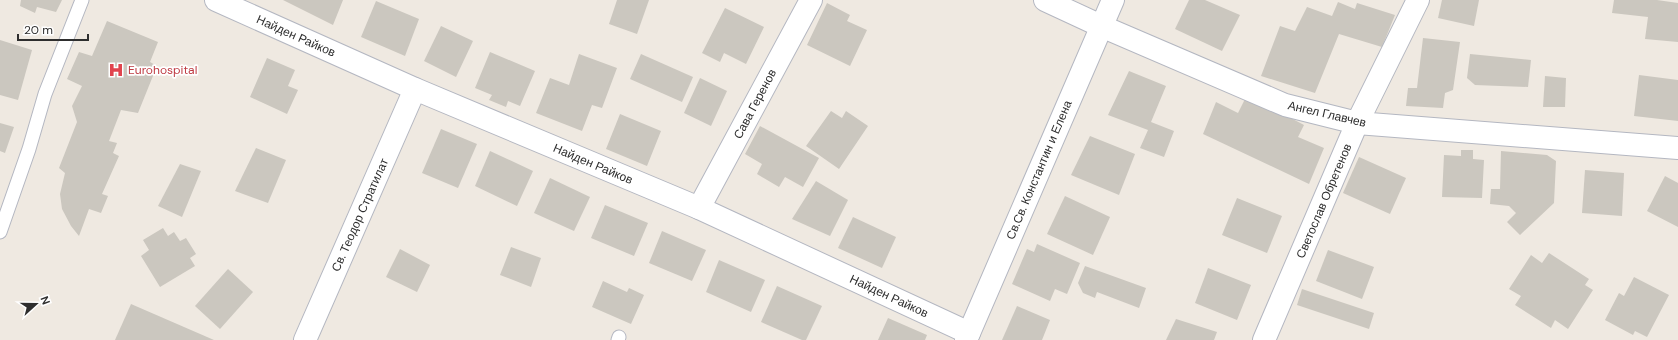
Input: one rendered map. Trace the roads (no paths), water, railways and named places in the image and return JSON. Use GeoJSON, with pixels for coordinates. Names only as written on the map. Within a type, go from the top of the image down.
{"type":"FeatureCollection","features":[{"type":"Feature","properties":{"kind":"street","name":"Сава Геренов"},"geometry":{"type":"LineString","coordinates":[[699,208],[811,0]]}},
{"type":"Feature","properties":{"kind":"street","name":"Ангел Главчев"},"geometry":{"type":"LineString","coordinates":[[1045,0],[1101,26],[1285,105],[1357,123],[1678,148]]}},
{"type":"Feature","properties":{"kind":"street","name":"Св.Св. Константин и Елена"},"geometry":{"type":"LineString","coordinates":[[967,336],[1113,0]]}},
{"type":"Feature","properties":{"kind":"street","name":"Светослав Обретенов"},"geometry":{"type":"LineString","coordinates":[[1264,340],[1357,123],[1418,0]]}},
{"type":"Feature","properties":{"kind":"street","name":"Найден Райков"},"geometry":{"type":"LineString","coordinates":[[222,1],[416,90],[699,208],[967,336]]}},
{"type":"Feature","properties":{"kind":"street","name":"Св. Теодор Стратилат"},"geometry":{"type":"LineString","coordinates":[[305,340],[416,90]]}},
{"type":"Feature","properties":{"kind":"lane"},"geometry":{"type":"LineString","coordinates":[[0,232],[29,149],[45,94],[82,0]]}},
{"type":"Feature","properties":{"kind":"place","name":"Eurohospital"},"geometry":{"type":"Point","coordinates":[116,70]}}]}
